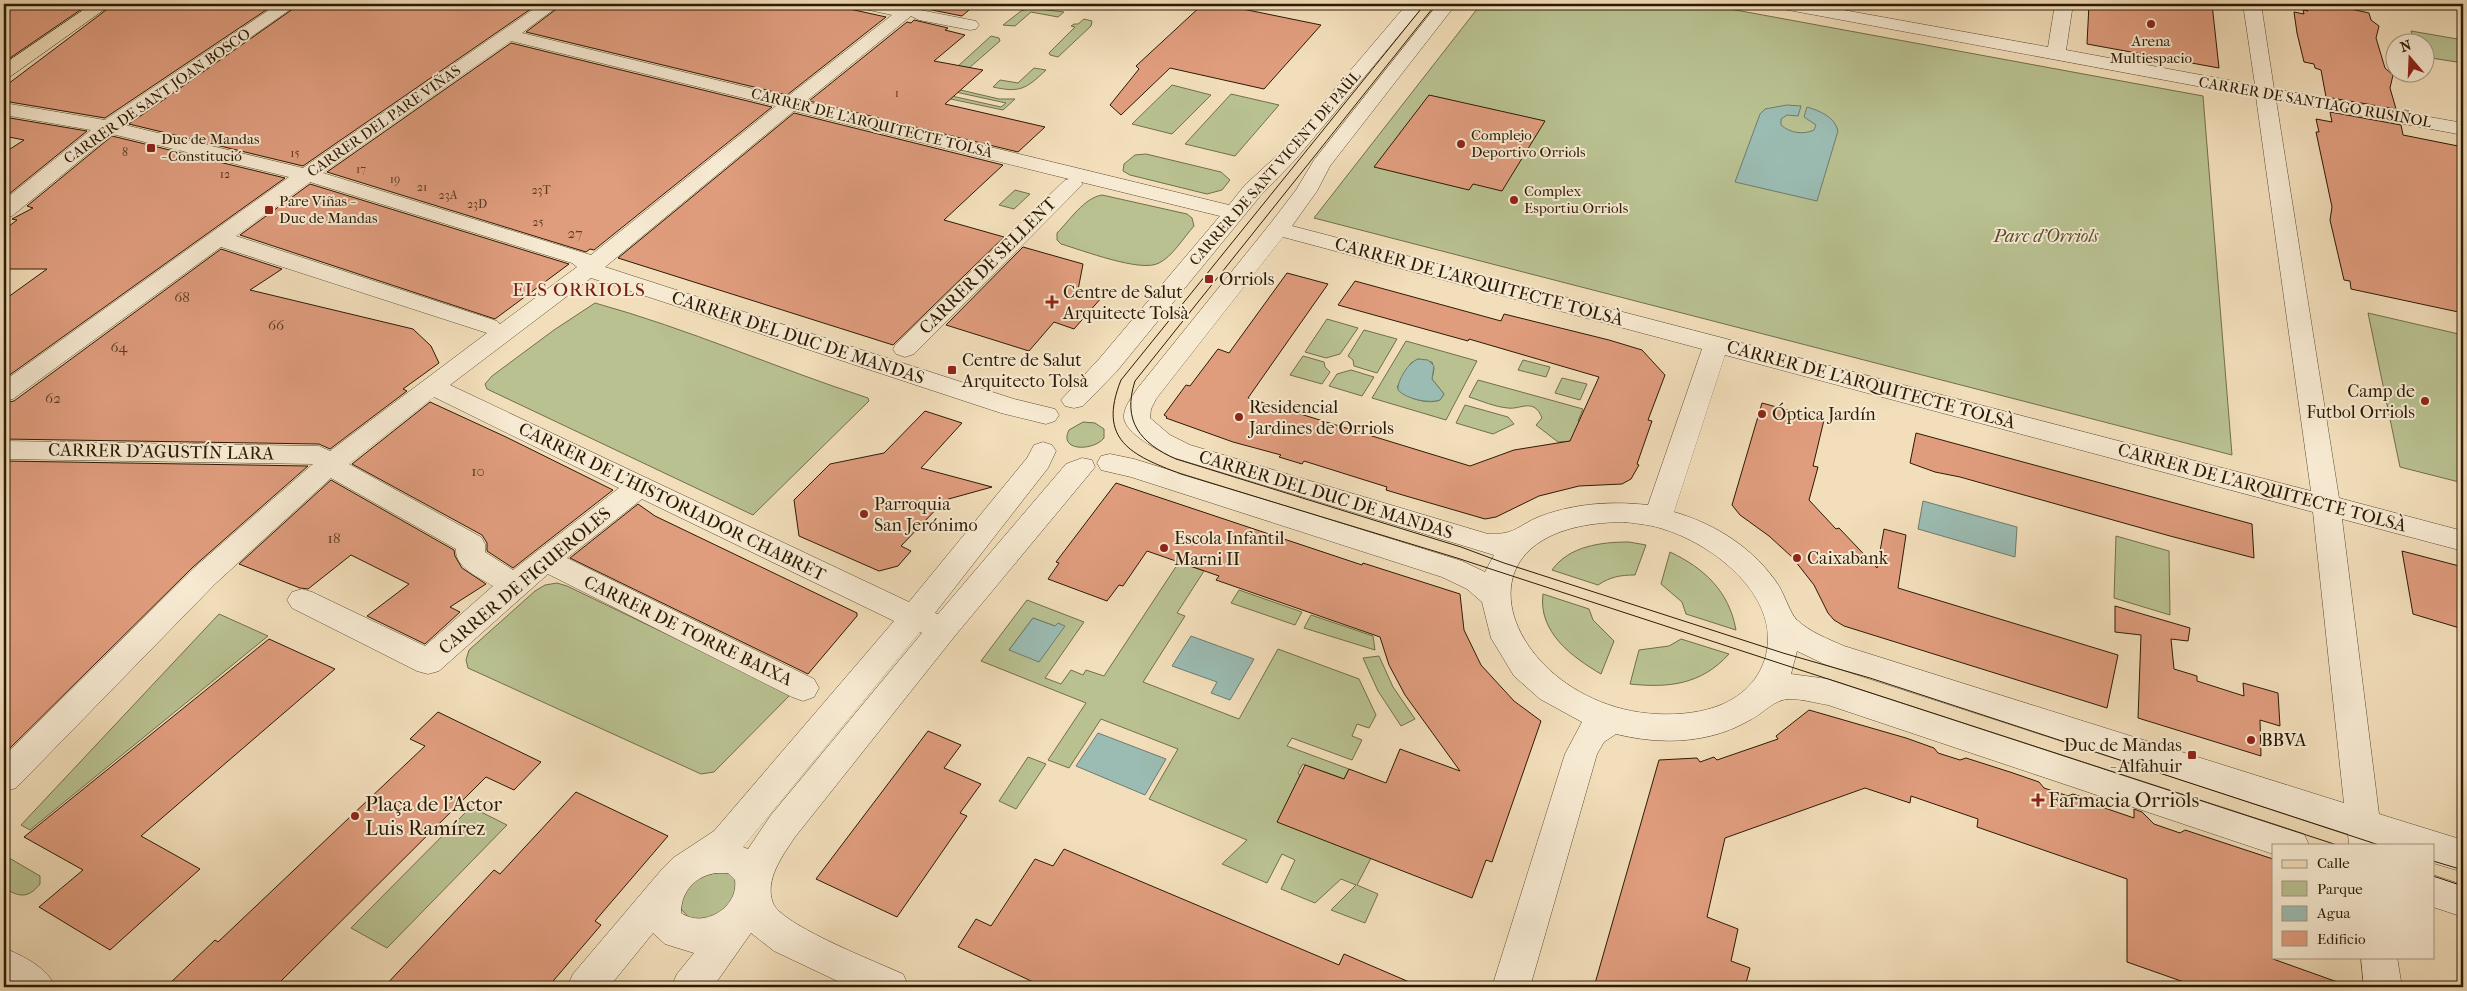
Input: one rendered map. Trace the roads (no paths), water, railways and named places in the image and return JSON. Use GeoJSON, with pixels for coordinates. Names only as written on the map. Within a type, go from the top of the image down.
{"type":"FeatureCollection","features":[{"type":"Feature","properties":{"kind":"main road"},"geometry":{"type":"LineString","coordinates":[[4,72],[103,4]]}},
{"type":"Feature","properties":{"kind":"street","name":"CARRER DE SANT JOAN BOSCO"},"geometry":{"type":"LineString","coordinates":[[4,211],[88,141],[289,4]]}},
{"type":"Feature","properties":{"kind":"street","name":"CARRER DEL PARE VIÑAS"},"geometry":{"type":"LineString","coordinates":[[4,393],[217,239],[552,4]]}},
{"type":"Feature","properties":{"kind":"street"},"geometry":{"type":"LineString","coordinates":[[866,4],[913,10],[970,25]]}},
{"type":"Feature","properties":{"kind":"street","name":"CARRER DE SANT VICENT DE PAÜL"},"geometry":{"type":"LineString","coordinates":[[1074,400],[1108,365],[1253,190],[1289,155],[1416,4]]}},
{"type":"Feature","properties":{"kind":"street","name":"CARRER DE SANT VICENT DE PAÜL"},"geometry":{"type":"LineString","coordinates":[[1138,420],[1138,409],[1146,395],[1278,229],[1306,191],[1321,164],[1447,4]]}},
{"type":"Feature","properties":{"kind":"street","name":"CARRER DE SANTIAGO RUSIÑOL"},"geometry":{"type":"LineString","coordinates":[[1783,4],[2463,129]]}},
{"type":"Feature","properties":{"kind":"street"},"geometry":{"type":"LineString","coordinates":[[2056,54],[2064,4]]}},
{"type":"Feature","properties":{"kind":"street"},"geometry":{"type":"LineString","coordinates":[[2252,4],[2326,505],[2364,834]]}},
{"type":"Feature","properties":{"kind":"street"},"geometry":{"type":"LineString","coordinates":[[4,778],[324,460],[431,386],[590,266],[791,104],[913,10]]}},
{"type":"Feature","properties":{"kind":"street","name":"CARRER DE L'ARQUITECTE TOLSÀ"},"geometry":{"type":"LineString","coordinates":[[508,34],[1235,213]]}},
{"type":"Feature","properties":{"kind":"street","name":"CARRER DEL DUC DE MANDAS"},"geometry":{"type":"LineString","coordinates":[[4,109],[109,127],[306,176],[580,258],[600,274],[1010,406],[1046,414]]}},
{"type":"Feature","properties":{"kind":"street","name":"CARRER DE SELLENT"},"geometry":{"type":"LineString","coordinates":[[905,349],[1072,184]]}},
{"type":"Feature","properties":{"kind":"street","name":"CARRER DE L'ARQUITECTE TOLSÀ"},"geometry":{"type":"LineString","coordinates":[[1278,229],[2463,541]]}},
{"type":"Feature","properties":{"kind":"street"},"geometry":{"type":"LineString","coordinates":[[217,239],[232,242],[489,326]]}},
{"type":"Feature","properties":{"kind":"street"},"geometry":{"type":"LineString","coordinates":[[1665,520],[1716,344]]}},
{"type":"Feature","properties":{"kind":"street","name":"CARRER DE L'HISTORIADOR CHABRET"},"geometry":{"type":"LineString","coordinates":[[431,386],[877,601],[915,617]]}},
{"type":"Feature","properties":{"kind":"street"},"geometry":{"type":"LineString","coordinates":[[690,987],[749,899],[762,857],[783,826],[943,629],[1076,471],[1096,465],[1123,456],[1136,444],[1140,434],[1138,420],[1132,412],[1112,401],[1091,398],[1074,400],[1046,414],[1039,425],[1036,437],[1049,458],[1063,464],[1096,465]]}},
{"type":"Feature","properties":{"kind":"street","name":"CARRER DEL DUC DE MANDAS"},"geometry":{"type":"LineString","coordinates":[[1138,420],[1161,441],[1181,451],[1488,544],[1504,545],[1522,540]]}},
{"type":"Feature","properties":{"kind":"street","name":"CARRER D'AGUSTÍN LARA"},"geometry":{"type":"LineString","coordinates":[[4,450],[324,460]]}},
{"type":"Feature","properties":{"kind":"street"},"geometry":{"type":"LineString","coordinates":[[749,899],[729,927],[702,937],[688,937],[677,932],[669,924],[664,914],[663,902],[667,890],[686,870],[726,842],[915,617],[1039,461],[1043,451]]}},
{"type":"Feature","properties":{"kind":"street"},"geometry":{"type":"LineString","coordinates":[[324,460],[471,544],[470,557],[514,585]]}},
{"type":"Feature","properties":{"kind":"street","name":"CARRER DEL DUC DE MANDAS"},"geometry":{"type":"LineString","coordinates":[[1096,465],[1128,466],[1452,569],[1476,580],[1496,601]]}},
{"type":"Feature","properties":{"kind":"street","name":"CARRER DE FIGUEROLES"},"geometry":{"type":"LineString","coordinates":[[302,600],[428,662],[514,585],[639,487]]}},
{"type":"Feature","properties":{"kind":"street"},"geometry":{"type":"LineString","coordinates":[[1596,512],[1633,513],[1665,520],[1711,539],[1745,564],[1770,596],[1782,626],[1781,662],[1763,693],[1744,709],[1702,725],[1650,727],[1615,720],[1574,704],[1551,690],[1532,674],[1517,656],[1506,638],[1498,619],[1496,601],[1499,573],[1512,550],[1533,532],[1561,519],[1596,512]]}},
{"type":"Feature","properties":{"kind":"street","name":"CARRER DE TORRE BAIXA"},"geometry":{"type":"LineString","coordinates":[[546,560],[803,688]]}},
{"type":"Feature","properties":{"kind":"street"},"geometry":{"type":"LineString","coordinates":[[915,617],[943,629]]}},
{"type":"Feature","properties":{"kind":"street"},"geometry":{"type":"LineString","coordinates":[[1782,626],[1815,647],[1835,655],[2364,834],[2422,844]]}},
{"type":"Feature","properties":{"kind":"street"},"geometry":{"type":"LineString","coordinates":[[1763,693],[1789,686],[1828,692],[2289,844]]}},
{"type":"Feature","properties":{"kind":"street"},"geometry":{"type":"LineString","coordinates":[[1511,987],[1590,733],[1600,725],[1615,720]]}},
{"type":"Feature","properties":{"kind":"street"},"geometry":{"type":"LineString","coordinates":[[2434,847],[2463,856]]}},
{"type":"Feature","properties":{"kind":"street"},"geometry":{"type":"LineString","coordinates":[[586,987],[686,870],[724,857],[736,859],[748,869],[749,899],[768,928],[787,939],[890,987]]}},
{"type":"Feature","properties":{"kind":"street"},"geometry":{"type":"LineString","coordinates":[[2434,891],[2463,901]]}},
{"type":"Feature","properties":{"kind":"street"},"geometry":{"type":"LineString","coordinates":[[2379,958],[2383,987]]}},
{"type":"Feature","properties":{"kind":"street"},"geometry":{"type":"LineString","coordinates":[[4,966],[36,987]]}},
{"type":"Feature","properties":{"kind":"water"},"geometry":{"type":"Polygon","coordinates":[[[1787,105],[1801,106],[1798,116],[1787,115],[1781,119],[1781,125],[1788,130],[1801,133],[1814,130],[1816,125],[1804,117],[1807,107],[1830,118],[1838,131],[1817,201],[1735,182],[1760,114],[1765,109],[1787,105]]]}},
{"type":"Feature","properties":{"kind":"water"},"geometry":{"type":"Polygon","coordinates":[[[1418,359],[1428,360],[1434,366],[1432,379],[1444,394],[1440,400],[1418,400],[1406,396],[1398,390],[1399,381],[1404,372],[1418,359]]]}},
{"type":"Feature","properties":{"kind":"water"},"geometry":{"type":"Polygon","coordinates":[[[1923,501],[2017,527],[2015,557],[1918,529],[1923,501]]]}},
{"type":"Feature","properties":{"kind":"water"},"geometry":{"type":"Polygon","coordinates":[[[1033,618],[1055,626],[1058,623],[1065,626],[1039,662],[1009,650],[1033,618]]]}},
{"type":"Feature","properties":{"kind":"water"},"geometry":{"type":"Polygon","coordinates":[[[1191,636],[1254,659],[1230,700],[1211,693],[1217,682],[1172,666],[1191,636]]]}},
{"type":"Feature","properties":{"kind":"water"},"geometry":{"type":"Polygon","coordinates":[[[1098,733],[1166,759],[1145,795],[1076,766],[1098,733]]]}},
{"type":"Feature","properties":{"kind":"tram line"},"geometry":{"type":"LineString","coordinates":[[1425,4],[1121,380],[1115,400],[1113,417],[1116,431],[1123,442],[1147,460],[1181,474],[1457,558],[2334,844]]}},
{"type":"Feature","properties":{"kind":"tram line"},"geometry":{"type":"LineString","coordinates":[[1436,4],[1135,381],[1131,408],[1137,429],[1144,438],[1163,453],[1176,459],[1461,547],[1504,563],[1783,653],[1870,678],[2376,844]]}},
{"type":"Feature","properties":{"kind":"tram line"},"geometry":{"type":"LineString","coordinates":[[2434,861],[2463,870]]}},
{"type":"Feature","properties":{"kind":"tram line"},"geometry":{"type":"LineString","coordinates":[[2434,876],[2463,886]]}},
{"type":"Feature","properties":{"kind":"place","name":"Arena Multiespacio"},"geometry":{"type":"Point","coordinates":[2151,24]}},
{"type":"Feature","properties":{"kind":"place","name":"Complejo Deportivo Orriols"},"geometry":{"type":"Point","coordinates":[1461,144]}},
{"type":"Feature","properties":{"kind":"place","name":"Duc de Mandas - Constitució"},"geometry":{"type":"Point","coordinates":[151,148]}},
{"type":"Feature","properties":{"kind":"place","name":"Complex Esportiu Orriols"},"geometry":{"type":"Point","coordinates":[1514,200]}},
{"type":"Feature","properties":{"kind":"place","name":"Pare Viñas - Duc de Mandas"},"geometry":{"type":"Point","coordinates":[269,210]}},
{"type":"Feature","properties":{"kind":"place","name":"Orriols"},"geometry":{"type":"Point","coordinates":[1209,279]}},
{"type":"Feature","properties":{"kind":"place","name":"Centre de Salut Arquitecte Tolsà"},"geometry":{"type":"Point","coordinates":[1052,302]}},
{"type":"Feature","properties":{"kind":"place","name":"Centre de Salut Arquitecto Tolsà"},"geometry":{"type":"Point","coordinates":[952,370]}},
{"type":"Feature","properties":{"kind":"place","name":"Camp de Futbol Orriols"},"geometry":{"type":"Point","coordinates":[2425,401]}},
{"type":"Feature","properties":{"kind":"place","name":"Óptica Jardín"},"geometry":{"type":"Point","coordinates":[1762,414]}},
{"type":"Feature","properties":{"kind":"place","name":"Residencial Jardines de Orriols"},"geometry":{"type":"Point","coordinates":[1239,417]}},
{"type":"Feature","properties":{"kind":"place","name":"Parroquia San Jerónimo"},"geometry":{"type":"Point","coordinates":[864,514]}},
{"type":"Feature","properties":{"kind":"place","name":"Escola Infantil Marni II"},"geometry":{"type":"Point","coordinates":[1164,548]}},
{"type":"Feature","properties":{"kind":"place","name":"Caixabank"},"geometry":{"type":"Point","coordinates":[1797,558]}},
{"type":"Feature","properties":{"kind":"place","name":"BBVA"},"geometry":{"type":"Point","coordinates":[2251,740]}},
{"type":"Feature","properties":{"kind":"place","name":"Duc de Mandas - Alfahuir"},"geometry":{"type":"Point","coordinates":[2192,755]}},
{"type":"Feature","properties":{"kind":"place","name":"Farmacia Orriols"},"geometry":{"type":"Point","coordinates":[2038,800]}},
{"type":"Feature","properties":{"kind":"place","name":"Plaça de l'Actor Luis Ramírez"},"geometry":{"type":"Point","coordinates":[355,816]}},
{"type":"Feature","properties":{"kind":"district","name":"ELS ORRIOLS"},"geometry":{"type":"Point","coordinates":[579,290]}},
{"type":"Feature","properties":{"kind":"park label","name":"Parc d'Orriols"},"geometry":{"type":"Point","coordinates":[2046,236]}}]}
